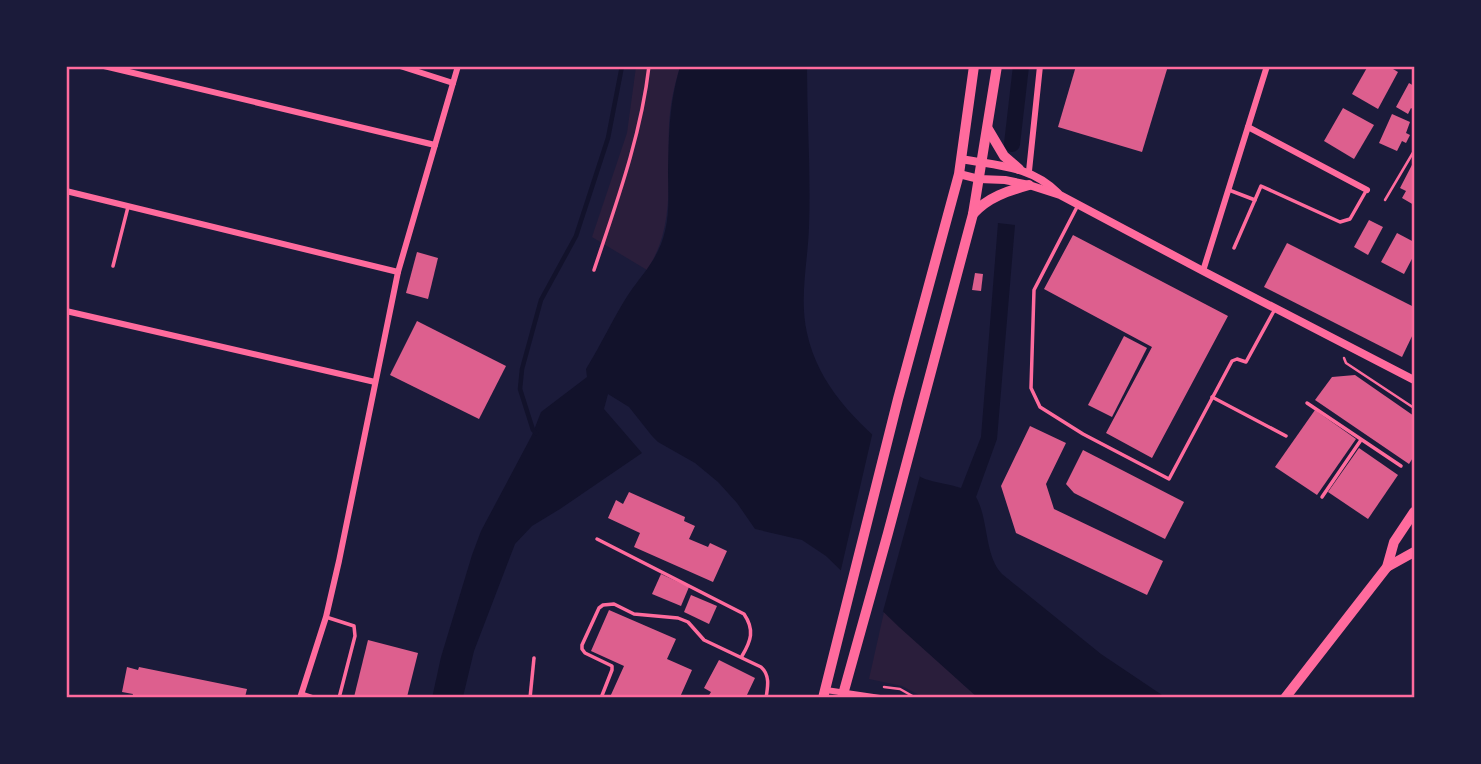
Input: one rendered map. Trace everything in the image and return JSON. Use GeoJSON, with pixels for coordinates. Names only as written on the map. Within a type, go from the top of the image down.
{"type":"FeatureCollection","features":[{"type":"Feature","properties":{"kind":"main road"},"geometry":{"type":"LineString","coordinates":[[824,694],[898,399],[959,174],[974,66]]}},
{"type":"Feature","properties":{"kind":"main road"},"geometry":{"type":"LineString","coordinates":[[843,695],[973,214],[997,66]]}},
{"type":"Feature","properties":{"kind":"main road"},"geometry":{"type":"LineString","coordinates":[[988,128],[1004,156],[1024,170]]}},
{"type":"Feature","properties":{"kind":"main road"},"geometry":{"type":"LineString","coordinates":[[973,214],[989,199],[1029,185]]}},
{"type":"Feature","properties":{"kind":"main road"},"geometry":{"type":"LineString","coordinates":[[1285,698],[1387,567],[1394,542],[1415,512]]}},
{"type":"Feature","properties":{"kind":"main road"},"geometry":{"type":"LineString","coordinates":[[1387,567],[1415,552]]}},
{"type":"Feature","properties":{"kind":"street"},"geometry":{"type":"LineString","coordinates":[[400,66],[453,83]]}},
{"type":"Feature","properties":{"kind":"street"},"geometry":{"type":"LineString","coordinates":[[300,695],[326,617],[339,561],[398,272],[458,66]]}},
{"type":"Feature","properties":{"kind":"street"},"geometry":{"type":"LineString","coordinates":[[1024,170],[1040,66]]}},
{"type":"Feature","properties":{"kind":"street"},"geometry":{"type":"LineString","coordinates":[[1203,271],[1267,66]]}},
{"type":"Feature","properties":{"kind":"street"},"geometry":{"type":"LineString","coordinates":[[108,67],[435,145]]}},
{"type":"Feature","properties":{"kind":"street"},"geometry":{"type":"LineString","coordinates":[[1248,127],[1367,190]]}},
{"type":"Feature","properties":{"kind":"street"},"geometry":{"type":"LineString","coordinates":[[961,159],[1024,170],[1052,186],[1060,195]]}},
{"type":"Feature","properties":{"kind":"street"},"geometry":{"type":"LineString","coordinates":[[959,174],[1005,180],[1060,195],[1414,380]]}},
{"type":"Feature","properties":{"kind":"street"},"geometry":{"type":"LineString","coordinates":[[66,191],[398,272]]}},
{"type":"Feature","properties":{"kind":"street"},"geometry":{"type":"LineString","coordinates":[[66,312],[375,382]]}},
{"type":"Feature","properties":{"kind":"street"},"geometry":{"type":"LineString","coordinates":[[824,694],[880,698]]}},
{"type":"Feature","properties":{"kind":"lane"},"geometry":{"type":"LineString","coordinates":[[594,270],[624,178],[645,98],[649,66]]}},
{"type":"Feature","properties":{"kind":"lane"},"geometry":{"type":"LineString","coordinates":[[1234,248],[1261,186],[1339,222],[1350,219],[1367,190]]}},
{"type":"Feature","properties":{"kind":"lane"},"geometry":{"type":"LineString","coordinates":[[1229,190],[1255,200]]}},
{"type":"Feature","properties":{"kind":"lane"},"geometry":{"type":"LineString","coordinates":[[1078,205],[1034,290],[1031,388],[1040,407],[1083,434],[1169,479],[1232,360],[1246,362],[1276,308]]}},
{"type":"Feature","properties":{"kind":"lane"},"geometry":{"type":"LineString","coordinates":[[113,266],[128,206]]}},
{"type":"Feature","properties":{"kind":"lane"},"geometry":{"type":"LineString","coordinates":[[1212,397],[1286,436]]}},
{"type":"Feature","properties":{"kind":"lane"},"geometry":{"type":"LineString","coordinates":[[1307,404],[1401,466]]}},
{"type":"Feature","properties":{"kind":"lane"},"geometry":{"type":"LineString","coordinates":[[1322,497],[1361,440]]}},
{"type":"Feature","properties":{"kind":"lane"},"geometry":{"type":"LineString","coordinates":[[597,539],[744,614],[750,624],[751,637],[742,657]]}},
{"type":"Feature","properties":{"kind":"lane"},"geometry":{"type":"LineString","coordinates":[[601,698],[612,666],[585,653],[582,645],[599,608],[614,604],[634,614],[678,618],[688,622],[705,640],[761,667],[767,674],[766,698]]}},
{"type":"Feature","properties":{"kind":"lane"},"geometry":{"type":"LineString","coordinates":[[326,617],[354,626],[355,636],[339,698]]}},
{"type":"Feature","properties":{"kind":"lane"},"geometry":{"type":"LineString","coordinates":[[530,698],[534,657]]}},
{"type":"Feature","properties":{"kind":"lane"},"geometry":{"type":"LineString","coordinates":[[300,695],[316,698]]}},
{"type":"Feature","properties":{"kind":"path"},"geometry":{"type":"LineString","coordinates":[[1384,200],[1415,151]]}},
{"type":"Feature","properties":{"kind":"path"},"geometry":{"type":"LineString","coordinates":[[1343,356],[1346,363],[1415,408]]}},
{"type":"Feature","properties":{"kind":"path"},"geometry":{"type":"LineString","coordinates":[[873,686],[900,689],[916,698]]}},
{"type":"Feature","properties":{"kind":"shaded area"},"geometry":{"type":"Polygon","coordinates":[[[636,67],[680,67],[670,118],[666,218],[656,253],[647,270],[592,237],[627,133],[636,67]]]}},
{"type":"Feature","properties":{"kind":"shaded area"},"geometry":{"type":"Polygon","coordinates":[[[680,67],[807,67],[809,207],[804,306],[812,352],[820,370],[841,402],[867,430],[925,479],[961,488],[981,437],[998,223],[1015,225],[997,439],[976,497],[992,557],[1002,574],[1101,654],[1165,697],[977,697],[826,556],[802,540],[755,529],[718,482],[695,463],[658,442],[629,407],[608,394],[604,409],[642,453],[532,526],[515,544],[474,651],[463,697],[432,698],[441,657],[481,531],[532,435],[541,412],[587,377],[586,369],[662,241],[668,209],[670,119],[680,67]]]}},
{"type":"Feature","properties":{"kind":"shaded area"},"geometry":{"type":"Polygon","coordinates":[[[884,612],[977,697],[923,697],[902,686],[869,679],[884,612]]]}},
{"type":"Feature","properties":{"kind":"pier"},"geometry":{"type":"Polygon","coordinates":[[[873,431],[921,472],[882,615],[840,574],[873,431]]]}},
{"type":"Feature","properties":{"kind":"building"},"geometry":{"type":"Polygon","coordinates":[[[1076,66],[1168,66],[1142,152],[1058,127],[1076,66]]]}},
{"type":"Feature","properties":{"kind":"building"},"geometry":{"type":"Polygon","coordinates":[[[1368,66],[1388,66],[1398,72],[1378,109],[1352,94],[1368,66]]]}},
{"type":"Feature","properties":{"kind":"building"},"geometry":{"type":"Polygon","coordinates":[[[1409,83],[1414,86],[1414,110],[1411,108],[1408,114],[1396,107],[1409,83]]]}},
{"type":"Feature","properties":{"kind":"building"},"geometry":{"type":"Polygon","coordinates":[[[1343,108],[1374,125],[1354,159],[1324,141],[1343,108]]]}},
{"type":"Feature","properties":{"kind":"building"},"geometry":{"type":"Polygon","coordinates":[[[1392,114],[1410,122],[1406,133],[1410,135],[1406,143],[1402,141],[1397,151],[1379,143],[1392,114]]]}},
{"type":"Feature","properties":{"kind":"building"},"geometry":{"type":"Polygon","coordinates":[[[1414,161],[1414,205],[1402,198],[1406,191],[1400,188],[1414,161]]]}},
{"type":"Feature","properties":{"kind":"building"},"geometry":{"type":"Polygon","coordinates":[[[1369,220],[1383,227],[1368,255],[1354,247],[1369,220]]]}},
{"type":"Feature","properties":{"kind":"building"},"geometry":{"type":"Polygon","coordinates":[[[1397,233],[1414,242],[1414,255],[1404,274],[1381,262],[1397,233]]]}},
{"type":"Feature","properties":{"kind":"building"},"geometry":{"type":"Polygon","coordinates":[[[1073,235],[1228,316],[1152,458],[1106,433],[1152,347],[1044,289],[1073,235]]]}},
{"type":"Feature","properties":{"kind":"building"},"geometry":{"type":"Polygon","coordinates":[[[1287,243],[1414,307],[1414,332],[1402,357],[1264,287],[1287,243]]]}},
{"type":"Feature","properties":{"kind":"building"},"geometry":{"type":"Polygon","coordinates":[[[417,252],[438,258],[428,299],[406,293],[417,252]]]}},
{"type":"Feature","properties":{"kind":"building"},"geometry":{"type":"Polygon","coordinates":[[[975,273],[983,274],[981,291],[972,290],[975,273]]]}},
{"type":"Feature","properties":{"kind":"building"},"geometry":{"type":"Polygon","coordinates":[[[417,321],[506,366],[479,419],[390,375],[417,321]]]}},
{"type":"Feature","properties":{"kind":"building"},"geometry":{"type":"Polygon","coordinates":[[[1124,336],[1147,348],[1112,417],[1088,405],[1124,336]]]}},
{"type":"Feature","properties":{"kind":"building"},"geometry":{"type":"Polygon","coordinates":[[[1355,375],[1414,416],[1414,456],[1409,464],[1315,400],[1332,377],[1355,375]]]}},
{"type":"Feature","properties":{"kind":"building"},"geometry":{"type":"Polygon","coordinates":[[[1315,410],[1356,439],[1317,495],[1275,467],[1315,410]]]}},
{"type":"Feature","properties":{"kind":"building"},"geometry":{"type":"Polygon","coordinates":[[[1030,426],[1066,443],[1046,484],[1054,509],[1163,561],[1147,595],[1016,533],[1001,486],[1030,426]]]}},
{"type":"Feature","properties":{"kind":"building"},"geometry":{"type":"Polygon","coordinates":[[[1359,448],[1398,475],[1368,519],[1328,492],[1359,448]]]}},
{"type":"Feature","properties":{"kind":"building"},"geometry":{"type":"Polygon","coordinates":[[[1083,450],[1184,502],[1165,539],[1074,493],[1066,484],[1083,450]]]}},
{"type":"Feature","properties":{"kind":"building"},"geometry":{"type":"Polygon","coordinates":[[[629,492],[685,517],[684,521],[695,526],[689,539],[708,547],[710,543],[727,551],[713,582],[634,547],[640,533],[608,518],[616,500],[623,504],[629,492]]]}},
{"type":"Feature","properties":{"kind":"building"},"geometry":{"type":"Polygon","coordinates":[[[661,574],[689,587],[681,606],[652,594],[661,574]]]}},
{"type":"Feature","properties":{"kind":"building"},"geometry":{"type":"Polygon","coordinates":[[[691,595],[717,606],[709,624],[684,612],[691,595]]]}},
{"type":"Feature","properties":{"kind":"building"},"geometry":{"type":"Polygon","coordinates":[[[609,610],[676,639],[667,659],[692,670],[680,697],[610,697],[624,666],[591,651],[609,610]]]}},
{"type":"Feature","properties":{"kind":"building"},"geometry":{"type":"Polygon","coordinates":[[[368,640],[418,653],[407,697],[354,697],[368,640]]]}},
{"type":"Feature","properties":{"kind":"building"},"geometry":{"type":"Polygon","coordinates":[[[719,660],[755,678],[746,697],[708,697],[711,692],[704,688],[719,660]]]}},
{"type":"Feature","properties":{"kind":"building"},"geometry":{"type":"Polygon","coordinates":[[[127,667],[138,670],[139,667],[247,689],[245,697],[132,697],[133,694],[122,692],[127,667]]]}},
{"type":"Feature","properties":{"kind":"waterway"},"geometry":{"type":"LineString","coordinates":[[536,433],[520,389],[522,369],[541,300],[576,236],[608,138],[622,66]]}},
{"type":"Feature","properties":{"kind":"waterway"},"geometry":{"type":"LineString","coordinates":[[1012,144],[1021,66]]}}]}
